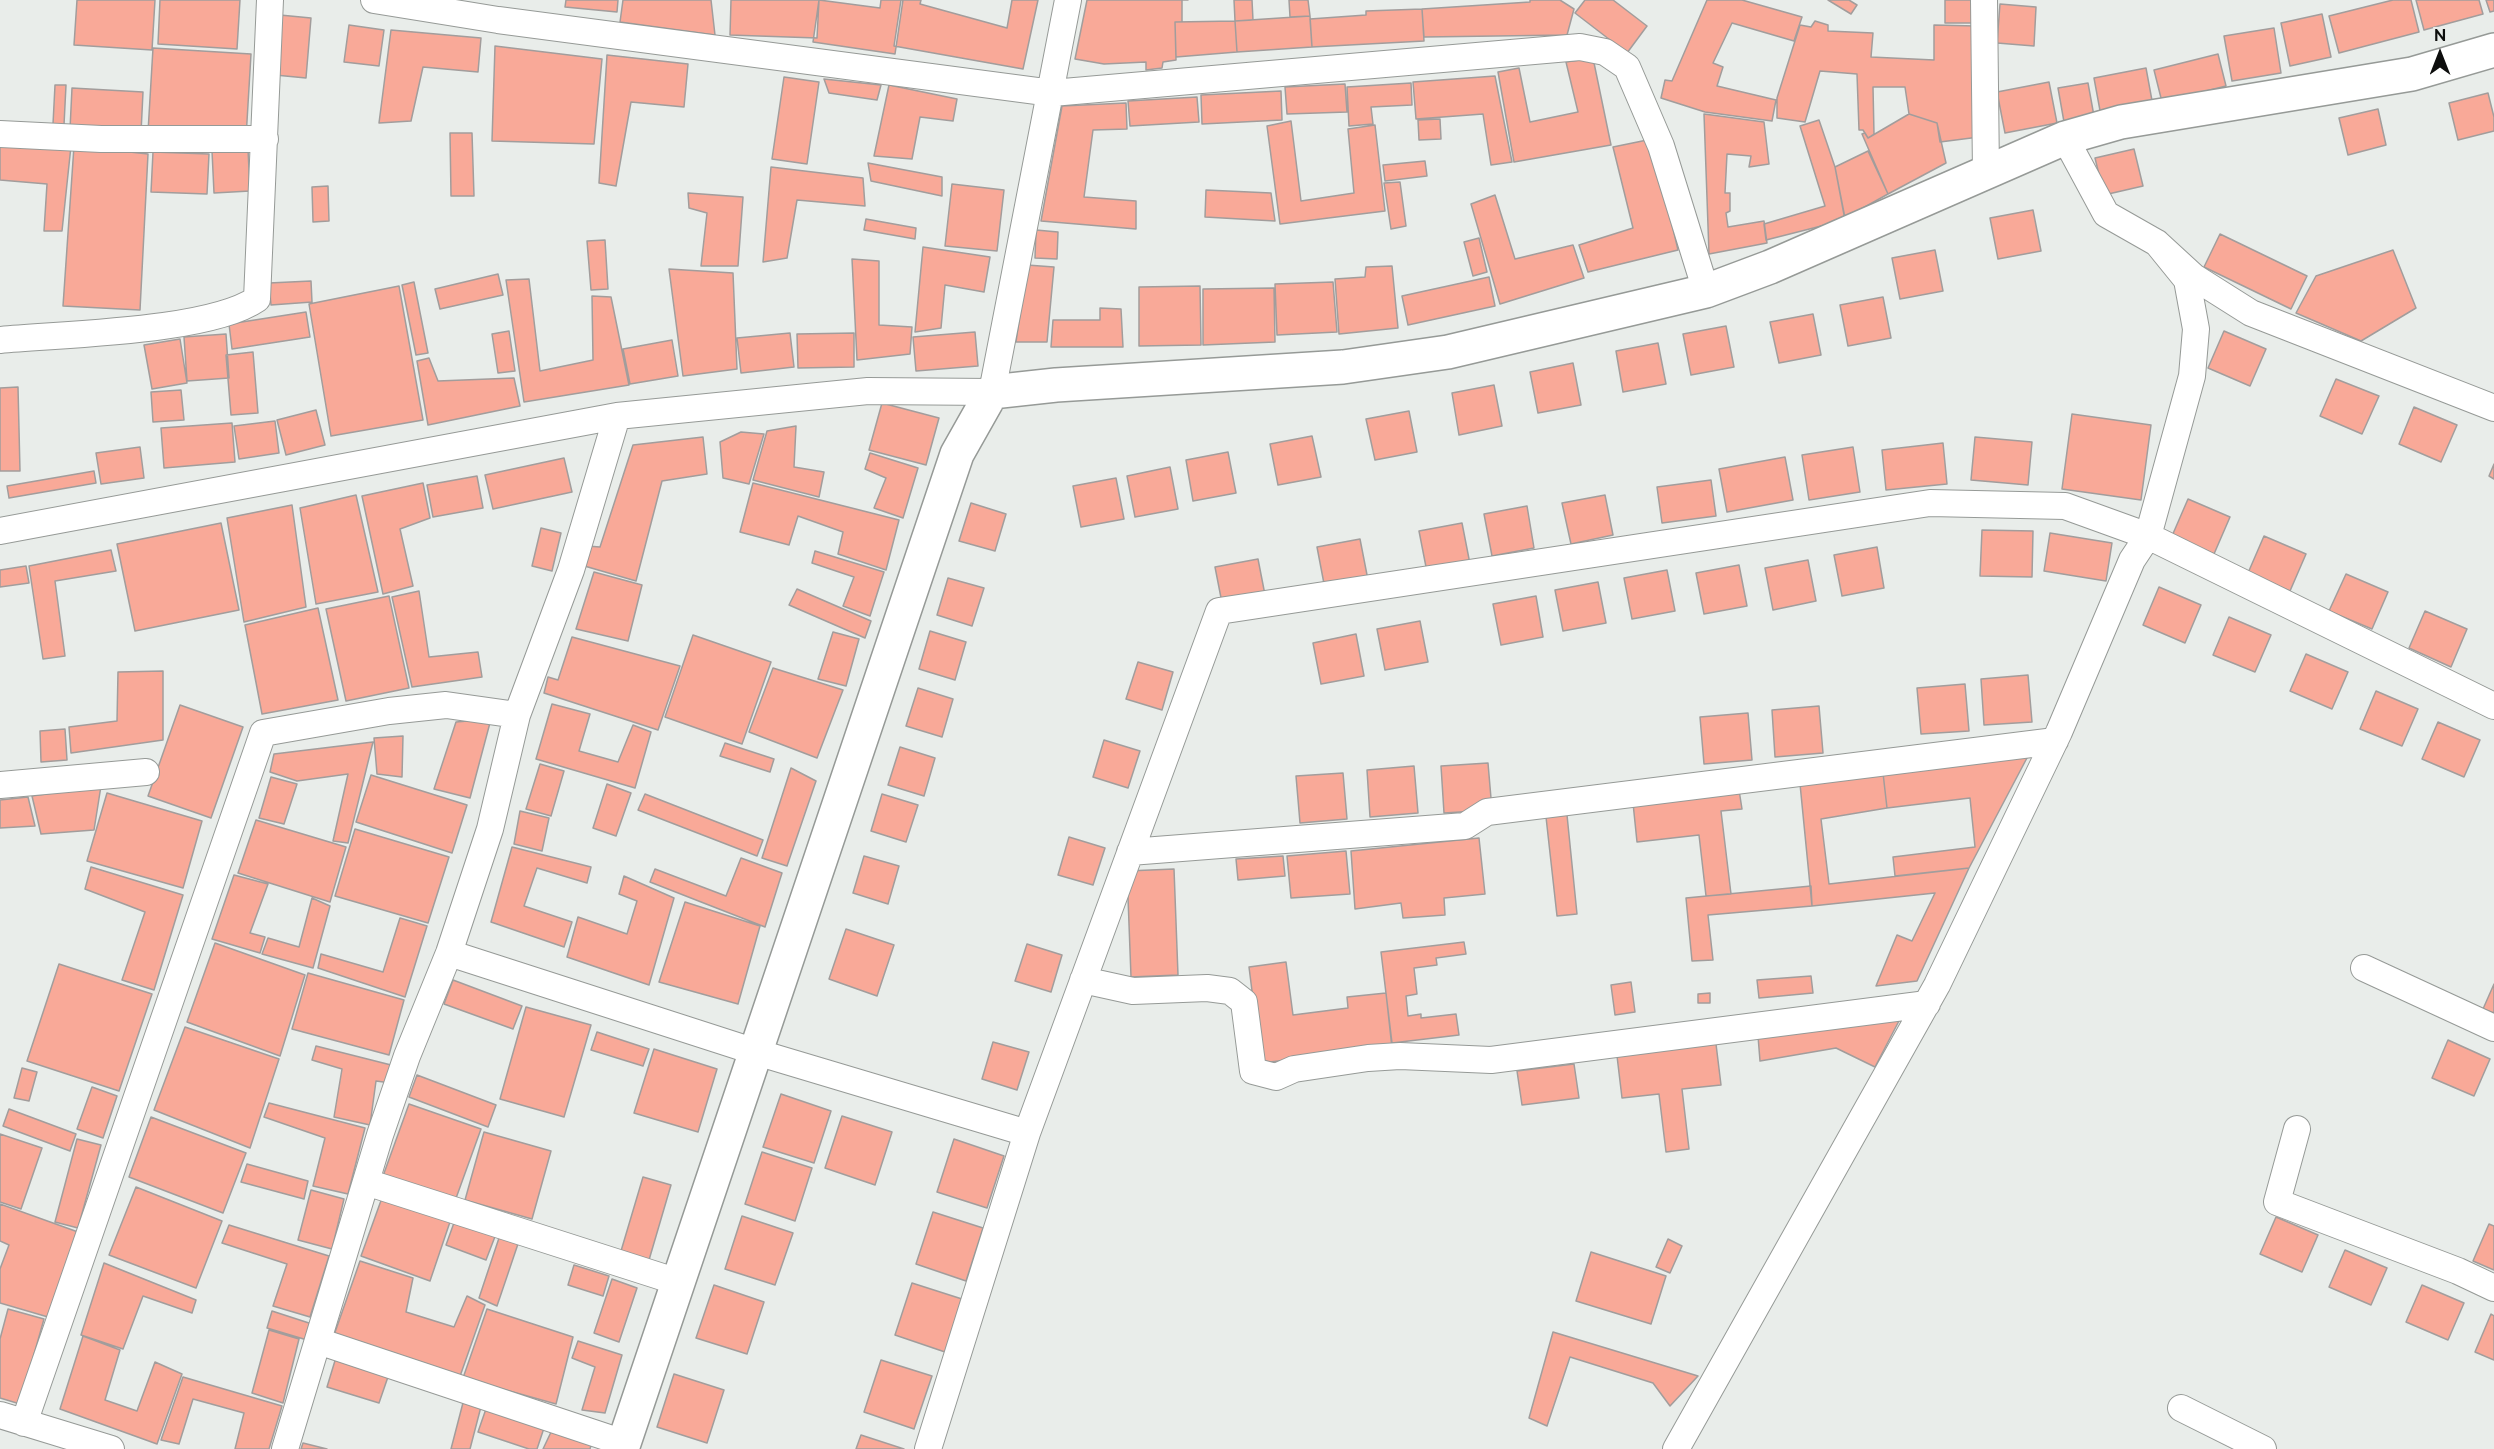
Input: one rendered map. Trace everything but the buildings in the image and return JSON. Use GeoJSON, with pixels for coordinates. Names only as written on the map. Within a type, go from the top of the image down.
{"type":"FeatureCollection","features":[{"type":"Feature","properties":{"kind":"main road"},"geometry":{"type":"LineString","coordinates":[[623,1446],[957,454],[992,392],[1056,385],[1343,367],[1448,352],[1706,291],[1770,267],[2065,138],[2121,122],[2412,74],[2494,50]]}},
{"type":"Feature","properties":{"kind":"street"},"geometry":{"type":"LineString","coordinates":[[0,340],[170,325],[237,311],[257,298],[270,0]]}},
{"type":"Feature","properties":{"kind":"street"},"geometry":{"type":"LineString","coordinates":[[374,0],[510,21],[1052,93],[1580,47],[1605,52],[1627,67],[1632,76],[1661,146],[1706,291]]}},
{"type":"Feature","properties":{"kind":"street"},"geometry":{"type":"LineString","coordinates":[[0,531],[617,416],[868,391],[992,392],[1052,93],[1068,0]]}},
{"type":"Feature","properties":{"kind":"street"},"geometry":{"type":"LineString","coordinates":[[1984,0],[1986,173]]}},
{"type":"Feature","properties":{"kind":"street"},"geometry":{"type":"LineString","coordinates":[[0,134],[101,139],[265,139]]}},
{"type":"Feature","properties":{"kind":"street"},"geometry":{"type":"LineString","coordinates":[[2065,138],[2106,214],[2157,243],[2194,277],[2251,313],[2494,408]]}},
{"type":"Feature","properties":{"kind":"street"},"geometry":{"type":"LineString","coordinates":[[1676,1449],[1927,1004],[2055,741],[2132,560],[2148,536],[2192,376],[2196,329],[2187,280],[2157,243]]}},
{"type":"Feature","properties":{"kind":"street"},"geometry":{"type":"LineString","coordinates":[[285,1449],[366,1182],[407,1056],[449,953],[490,829],[517,715],[571,570],[617,416]]}},
{"type":"Feature","properties":{"kind":"street"},"geometry":{"type":"LineString","coordinates":[[928,1449],[1027,1133],[1219,611],[1929,503],[2065,506],[2148,536],[2494,706]]}},
{"type":"Feature","properties":{"kind":"street"},"geometry":{"type":"LineString","coordinates":[[24,1423],[263,733],[389,711],[446,705],[517,715]]}},
{"type":"Feature","properties":{"kind":"street"},"geometry":{"type":"LineString","coordinates":[[1130,852],[1465,826],[1487,812],[2055,741]]}},
{"type":"Feature","properties":{"kind":"street"},"geometry":{"type":"LineString","coordinates":[[0,785],[146,772]]}},
{"type":"Feature","properties":{"kind":"street"},"geometry":{"type":"LineString","coordinates":[[449,953],[756,1052],[1027,1133]]}},
{"type":"Feature","properties":{"kind":"street"},"geometry":{"type":"LineString","coordinates":[[2364,968],[2494,1028]]}},
{"type":"Feature","properties":{"kind":"street"},"geometry":{"type":"LineString","coordinates":[[1083,980],[1133,991],[1207,988],[1230,991],[1244,1002],[1253,1071],[1276,1077],[1294,1069],[1368,1058],[1400,1056],[1491,1060],[1927,1004]]}},
{"type":"Feature","properties":{"kind":"street"},"geometry":{"type":"LineString","coordinates":[[2297,1128],[2277,1202],[2458,1271],[2494,1288]]}},
{"type":"Feature","properties":{"kind":"street"},"geometry":{"type":"LineString","coordinates":[[366,1182],[678,1282]]}},
{"type":"Feature","properties":{"kind":"street"},"geometry":{"type":"LineString","coordinates":[[318,1341],[623,1446]]}},
{"type":"Feature","properties":{"kind":"street"},"geometry":{"type":"LineString","coordinates":[[2181,1408],[2263,1449]]}},
{"type":"Feature","properties":{"kind":"street"},"geometry":{"type":"LineString","coordinates":[[0,1415],[98,1447]]}}]}
